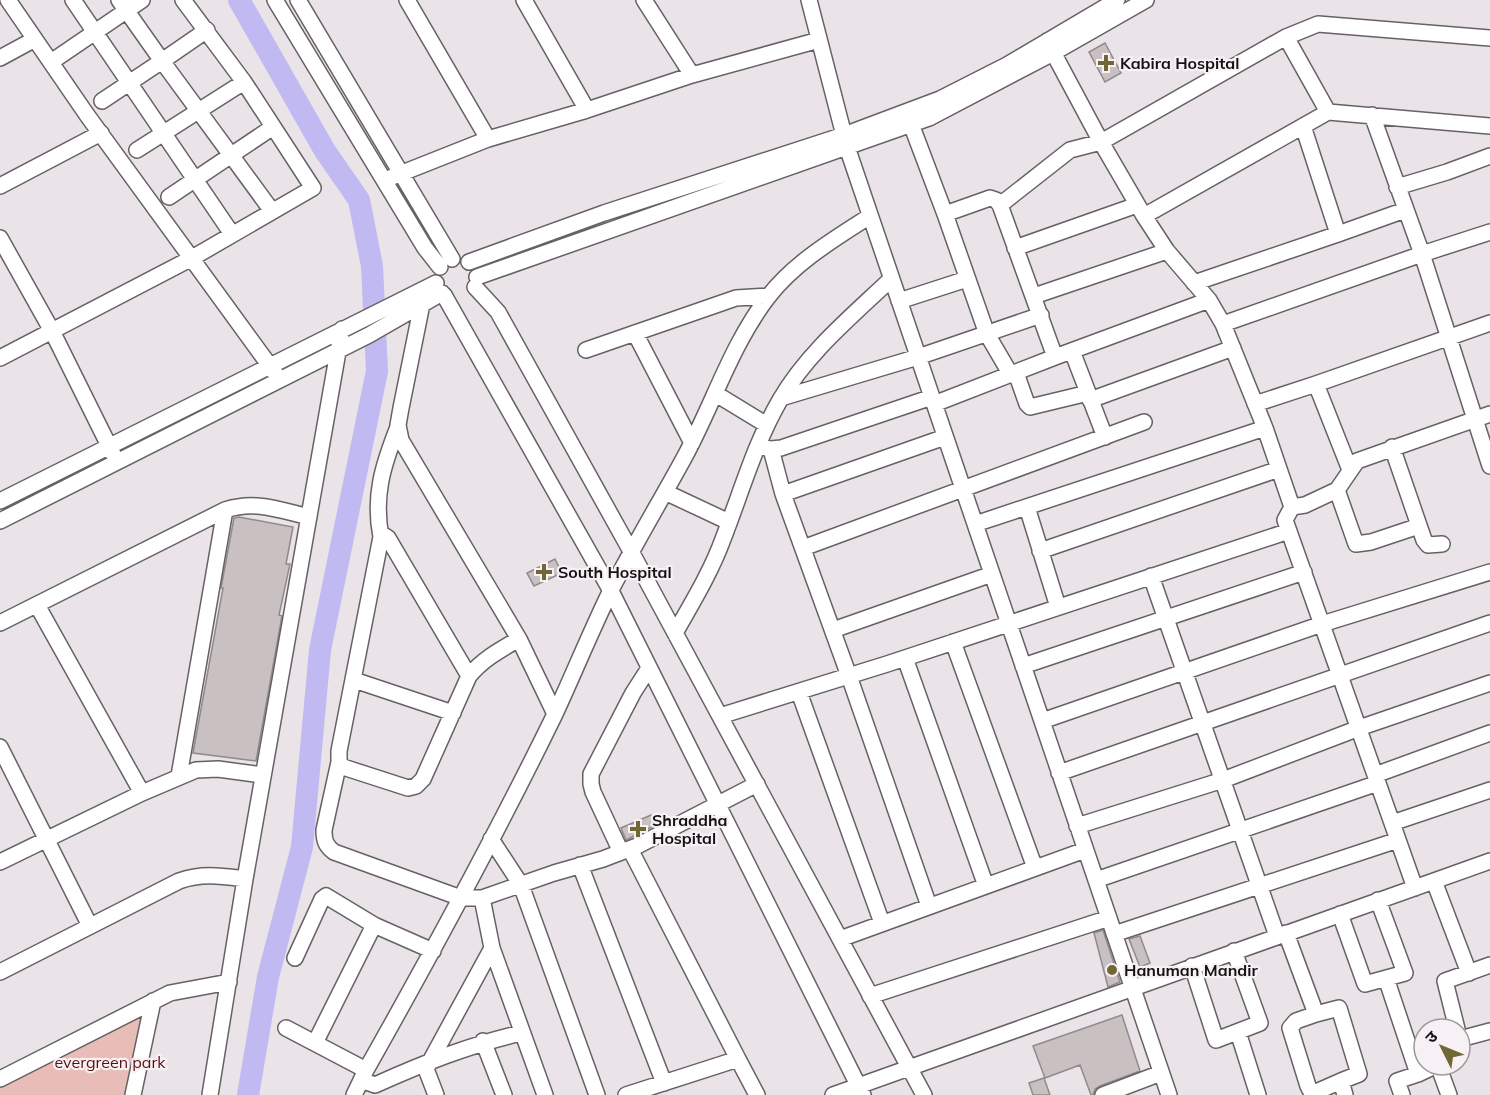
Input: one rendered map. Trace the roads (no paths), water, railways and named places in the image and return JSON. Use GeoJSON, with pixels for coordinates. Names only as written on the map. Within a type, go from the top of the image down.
{"type":"FeatureCollection","features":[{"type":"Feature","properties":{"kind":"street"},"geometry":{"type":"LineString","coordinates":[[8,0],[279,380]]}},
{"type":"Feature","properties":{"kind":"street"},"geometry":{"type":"LineString","coordinates":[[72,0],[232,234]]}},
{"type":"Feature","properties":{"kind":"street"},"geometry":{"type":"LineString","coordinates":[[51,62],[95,32],[123,5],[142,0]]}},
{"type":"Feature","properties":{"kind":"street"},"geometry":{"type":"LineString","coordinates":[[0,358],[192,258],[313,188],[244,82],[183,0]]}},
{"type":"Feature","properties":{"kind":"street"},"geometry":{"type":"LineString","coordinates":[[275,0],[425,248],[446,263]]}},
{"type":"Feature","properties":{"kind":"street"},"geometry":{"type":"LineString","coordinates":[[298,0],[399,174],[446,263]]}},
{"type":"Feature","properties":{"kind":"street"},"geometry":{"type":"LineString","coordinates":[[407,0],[488,140]]}},
{"type":"Feature","properties":{"kind":"street"},"geometry":{"type":"LineString","coordinates":[[524,0],[587,110]]}},
{"type":"Feature","properties":{"kind":"street"},"geometry":{"type":"LineString","coordinates":[[644,0],[692,75]]}},
{"type":"Feature","properties":{"kind":"street"},"geometry":{"type":"LineString","coordinates":[[808,0],[845,141],[1169,1095]]}},
{"type":"Feature","properties":{"kind":"street"},"geometry":{"type":"LineString","coordinates":[[469,262],[604,213],[929,118],[1050,47],[1117,0]]}},
{"type":"Feature","properties":{"kind":"street"},"geometry":{"type":"LineString","coordinates":[[441,290],[452,298],[462,298],[470,294],[476,282],[845,141],[940,99],[1146,0]]}},
{"type":"Feature","properties":{"kind":"street"},"geometry":{"type":"LineString","coordinates":[[123,5],[272,211]]}},
{"type":"Feature","properties":{"kind":"street"},"geometry":{"type":"LineString","coordinates":[[1000,205],[1070,150],[1101,142],[1286,37],[1318,24],[1490,38]]}},
{"type":"Feature","properties":{"kind":"street"},"geometry":{"type":"LineString","coordinates":[[102,101],[207,30]]}},
{"type":"Feature","properties":{"kind":"street"},"geometry":{"type":"LineString","coordinates":[[1286,37],[1328,112]]}},
{"type":"Feature","properties":{"kind":"street"},"geometry":{"type":"LineString","coordinates":[[0,58],[35,39]]}},
{"type":"Feature","properties":{"kind":"street"},"geometry":{"type":"LineString","coordinates":[[384,180],[488,140],[692,75],[819,40]]}},
{"type":"Feature","properties":{"kind":"street"},"geometry":{"type":"LineString","coordinates":[[1050,47],[1141,211],[1167,251],[1209,300],[1223,324],[1265,428],[1292,507],[1286,520],[1289,531],[1415,888]]}},
{"type":"Feature","properties":{"kind":"street"},"geometry":{"type":"LineString","coordinates":[[137,150],[244,82]]}},
{"type":"Feature","properties":{"kind":"street"},"geometry":{"type":"LineString","coordinates":[[1015,248],[1141,211],[1328,112],[1490,126]]}},
{"type":"Feature","properties":{"kind":"street"},"geometry":{"type":"LineString","coordinates":[[1372,115],[1422,254],[1490,466]]}},
{"type":"Feature","properties":{"kind":"street"},"geometry":{"type":"LineString","coordinates":[[911,124],[987,334],[1013,374],[1030,407],[1089,396],[1233,348]]}},
{"type":"Feature","properties":{"kind":"street"},"geometry":{"type":"LineString","coordinates":[[1304,126],[1338,234]]}},
{"type":"Feature","properties":{"kind":"street"},"geometry":{"type":"LineString","coordinates":[[170,197],[273,127]]}},
{"type":"Feature","properties":{"kind":"street"},"geometry":{"type":"LineString","coordinates":[[0,186],[101,133]]}},
{"type":"Feature","properties":{"kind":"street"},"geometry":{"type":"LineString","coordinates":[[1397,187],[1490,156]]}},
{"type":"Feature","properties":{"kind":"street"},"geometry":{"type":"LineString","coordinates":[[945,214],[990,198],[996,200],[1000,205],[1055,357]]}},
{"type":"Feature","properties":{"kind":"street"},"geometry":{"type":"LineString","coordinates":[[1194,283],[1405,210]]}},
{"type":"Feature","properties":{"kind":"street"},"geometry":{"type":"LineString","coordinates":[[370,1083],[433,951],[555,714],[611,591],[692,443],[754,317],[790,273],[819,250],[870,216]]}},
{"type":"Feature","properties":{"kind":"street"},"geometry":{"type":"LineString","coordinates":[[1223,324],[1490,232]]}},
{"type":"Feature","properties":{"kind":"street"},"geometry":{"type":"LineString","coordinates":[[0,238],[52,331],[117,462]]}},
{"type":"Feature","properties":{"kind":"street"},"geometry":{"type":"LineString","coordinates":[[1034,296],[1167,251]]}},
{"type":"Feature","properties":{"kind":"street"},"geometry":{"type":"LineString","coordinates":[[860,1090],[611,591],[441,290],[437,272],[446,263],[460,259],[469,262],[474,269],[476,282],[498,312],[632,552],[924,1095]]}},
{"type":"Feature","properties":{"kind":"street"},"geometry":{"type":"LineString","coordinates":[[675,633],[708,575],[729,522],[765,448],[767,425],[781,398],[829,338],[891,279]]}},
{"type":"Feature","properties":{"kind":"street"},"geometry":{"type":"LineString","coordinates":[[899,301],[967,279]]}},
{"type":"Feature","properties":{"kind":"street"},"geometry":{"type":"LineString","coordinates":[[0,521],[369,335],[413,305],[441,290]]}},
{"type":"Feature","properties":{"kind":"street"},"geometry":{"type":"LineString","coordinates":[[586,350],[736,298],[769,296]]}},
{"type":"Feature","properties":{"kind":"street"},"geometry":{"type":"LineString","coordinates":[[765,448],[795,444],[1013,374],[1209,300]]}},
{"type":"Feature","properties":{"kind":"street"},"geometry":{"type":"LineString","coordinates":[[0,501],[342,329],[361,320],[413,305]]}},
{"type":"Feature","properties":{"kind":"street"},"geometry":{"type":"LineString","coordinates":[[413,305],[398,425],[386,455],[378,496],[377,508],[381,537],[324,830],[327,847],[334,852],[461,898],[482,898],[625,850],[757,784]]}},
{"type":"Feature","properties":{"kind":"street"},"geometry":{"type":"LineString","coordinates":[[781,398],[918,357],[1041,315]]}},
{"type":"Feature","properties":{"kind":"street"},"geometry":{"type":"LineString","coordinates":[[1255,404],[1490,323]]}},
{"type":"Feature","properties":{"kind":"street"},"geometry":{"type":"LineString","coordinates":[[210,1095],[245,879],[342,329]]}},
{"type":"Feature","properties":{"kind":"street"},"geometry":{"type":"LineString","coordinates":[[635,333],[692,443]]}},
{"type":"Feature","properties":{"kind":"street"},"geometry":{"type":"LineString","coordinates":[[1071,351],[1104,437]]}},
{"type":"Feature","properties":{"kind":"street"},"geometry":{"type":"LineString","coordinates":[[1316,384],[1350,470]]}},
{"type":"Feature","properties":{"kind":"street"},"geometry":{"type":"LineString","coordinates":[[716,394],[767,425]]}},
{"type":"Feature","properties":{"kind":"street"},"geometry":{"type":"LineString","coordinates":[[1292,507],[1305,505],[1338,490],[1357,461],[1490,414]]}},
{"type":"Feature","properties":{"kind":"street"},"geometry":{"type":"LineString","coordinates":[[803,548],[1144,422]]}},
{"type":"Feature","properties":{"kind":"street"},"geometry":{"type":"LineString","coordinates":[[398,425],[401,440],[519,639],[555,714]]}},
{"type":"Feature","properties":{"kind":"street"},"geometry":{"type":"LineString","coordinates":[[975,524],[1265,428]]}},
{"type":"Feature","properties":{"kind":"street"},"geometry":{"type":"LineString","coordinates":[[783,494],[945,437]]}},
{"type":"Feature","properties":{"kind":"street"},"geometry":{"type":"LineString","coordinates":[[1392,447],[1424,540],[1428,545],[1442,544]]}},
{"type":"Feature","properties":{"kind":"street"},"geometry":{"type":"LineString","coordinates":[[765,448],[833,630],[929,906]]}},
{"type":"Feature","properties":{"kind":"street"},"geometry":{"type":"LineString","coordinates":[[1040,551],[1279,469]]}},
{"type":"Feature","properties":{"kind":"street"},"geometry":{"type":"LineString","coordinates":[[1338,490],[1356,544],[1371,542],[1419,526]]}},
{"type":"Feature","properties":{"kind":"street"},"geometry":{"type":"LineString","coordinates":[[665,492],[729,522]]}},
{"type":"Feature","properties":{"kind":"street"},"geometry":{"type":"LineString","coordinates":[[0,623],[225,510],[244,504],[256,505],[309,517]]}},
{"type":"Feature","properties":{"kind":"street"},"geometry":{"type":"LineString","coordinates":[[1027,507],[1058,607]]}},
{"type":"Feature","properties":{"kind":"street"},"geometry":{"type":"LineString","coordinates":[[179,776],[225,510]]}},
{"type":"Feature","properties":{"kind":"street"},"geometry":{"type":"LineString","coordinates":[[720,716],[905,658],[1289,531]]}},
{"type":"Feature","properties":{"kind":"street"},"geometry":{"type":"LineString","coordinates":[[381,537],[388,538],[469,676]]}},
{"type":"Feature","properties":{"kind":"street"},"geometry":{"type":"LineString","coordinates":[[1023,666],[1304,572]]}},
{"type":"Feature","properties":{"kind":"street"},"geometry":{"type":"LineString","coordinates":[[1042,721],[1322,624],[1490,572]]}},
{"type":"Feature","properties":{"kind":"street"},"geometry":{"type":"LineString","coordinates":[[833,630],[992,574]]}},
{"type":"Feature","properties":{"kind":"street"},"geometry":{"type":"LineString","coordinates":[[1151,576],[1260,886],[1316,1014]]}},
{"type":"Feature","properties":{"kind":"street"},"geometry":{"type":"LineString","coordinates":[[37,604],[142,793]]}},
{"type":"Feature","properties":{"kind":"street"},"geometry":{"type":"LineString","coordinates":[[1059,773],[1490,623]]}},
{"type":"Feature","properties":{"kind":"street"},"geometry":{"type":"LineString","coordinates":[[339,762],[343,766],[408,788],[416,786],[423,780],[469,676],[478,664],[490,655],[519,639]]}},
{"type":"Feature","properties":{"kind":"street"},"geometry":{"type":"LineString","coordinates":[[953,642],[1035,868]]}},
{"type":"Feature","properties":{"kind":"street"},"geometry":{"type":"LineString","coordinates":[[905,658],[986,886]]}},
{"type":"Feature","properties":{"kind":"street"},"geometry":{"type":"LineString","coordinates":[[649,668],[633,693],[591,774],[593,792],[757,1095]]}},
{"type":"Feature","properties":{"kind":"street"},"geometry":{"type":"LineString","coordinates":[[354,680],[453,713]]}},
{"type":"Feature","properties":{"kind":"street"},"geometry":{"type":"LineString","coordinates":[[1077,826],[1222,780],[1359,728],[1490,683]]}},
{"type":"Feature","properties":{"kind":"street"},"geometry":{"type":"LineString","coordinates":[[799,692],[882,923]]}},
{"type":"Feature","properties":{"kind":"street"},"geometry":{"type":"LineString","coordinates":[[1096,880],[1241,832],[1490,733]]}},
{"type":"Feature","properties":{"kind":"street"},"geometry":{"type":"LineString","coordinates":[[0,747],[90,926]]}},
{"type":"Feature","properties":{"kind":"street"},"geometry":{"type":"LineString","coordinates":[[0,862],[142,793],[196,770],[218,769],[263,775]]}},
{"type":"Feature","properties":{"kind":"street"},"geometry":{"type":"LineString","coordinates":[[1392,823],[1490,790]]}},
{"type":"Feature","properties":{"kind":"street"},"geometry":{"type":"LineString","coordinates":[[491,839],[521,885],[597,1095]]}},
{"type":"Feature","properties":{"kind":"street"},"geometry":{"type":"LineString","coordinates":[[1114,934],[1398,840]]}},
{"type":"Feature","properties":{"kind":"street"},"geometry":{"type":"LineString","coordinates":[[840,939],[1085,850]]}},
{"type":"Feature","properties":{"kind":"street"},"geometry":{"type":"LineString","coordinates":[[833,1095],[860,1090],[909,1067],[1378,900],[1489,863]]}},
{"type":"Feature","properties":{"kind":"street"},"geometry":{"type":"LineString","coordinates":[[580,865],[664,1083]]}},
{"type":"Feature","properties":{"kind":"street"},"geometry":{"type":"LineString","coordinates":[[0,972],[179,881],[212,874],[245,879]]}},
{"type":"Feature","properties":{"kind":"street"},"geometry":{"type":"LineString","coordinates":[[1434,881],[1469,973]]}},
{"type":"Feature","properties":{"kind":"street"},"geometry":{"type":"LineString","coordinates":[[295,958],[323,897],[332,898],[375,925],[433,951]]}},
{"type":"Feature","properties":{"kind":"street"},"geometry":{"type":"LineString","coordinates":[[482,898],[492,948],[545,1095]]}},
{"type":"Feature","properties":{"kind":"street"},"geometry":{"type":"LineString","coordinates":[[1340,914],[1365,984],[1405,973],[1378,900]]}},
{"type":"Feature","properties":{"kind":"street"},"geometry":{"type":"LineString","coordinates":[[870,996],[1109,918]]}},
{"type":"Feature","properties":{"kind":"street"},"geometry":{"type":"LineString","coordinates":[[315,1043],[375,925]]}},
{"type":"Feature","properties":{"kind":"street"},"geometry":{"type":"LineString","coordinates":[[435,1095],[426,1069],[492,948]]}},
{"type":"Feature","properties":{"kind":"street"},"geometry":{"type":"LineString","coordinates":[[1192,966],[1216,1041],[1260,1023],[1234,951]]}},
{"type":"Feature","properties":{"kind":"street"},"geometry":{"type":"LineString","coordinates":[[1454,1017],[1445,981],[1490,965]]}},
{"type":"Feature","properties":{"kind":"street"},"geometry":{"type":"LineString","coordinates":[[1386,978],[1412,1056]]}},
{"type":"Feature","properties":{"kind":"street"},"geometry":{"type":"LineString","coordinates":[[0,1079],[153,1001],[178,991],[229,982]]}},
{"type":"Feature","properties":{"kind":"street"},"geometry":{"type":"LineString","coordinates":[[133,1095],[153,1001]]}},
{"type":"Feature","properties":{"kind":"street"},"geometry":{"type":"LineString","coordinates":[[1338,1008],[1359,1074],[1343,1088],[1316,1092],[1310,1090],[1308,1086],[1290,1028],[1296,1021],[1316,1014],[1338,1008]]}},
{"type":"Feature","properties":{"kind":"street"},"geometry":{"type":"LineString","coordinates":[[286,1028],[315,1043],[370,1083]]}},
{"type":"Feature","properties":{"kind":"street"},"geometry":{"type":"LineString","coordinates":[[1238,1032],[1258,1095]]}},
{"type":"Feature","properties":{"kind":"street"},"geometry":{"type":"LineString","coordinates":[[354,1095],[370,1083],[430,1060],[483,1041],[521,1033]]}},
{"type":"Feature","properties":{"kind":"street"},"geometry":{"type":"LineString","coordinates":[[1472,1038],[1489,1034]]}},
{"type":"Feature","properties":{"kind":"street"},"geometry":{"type":"LineString","coordinates":[[483,1041],[504,1095]]}},
{"type":"Feature","properties":{"kind":"street"},"geometry":{"type":"LineString","coordinates":[[626,1095],[738,1059]]}},
{"type":"Feature","properties":{"kind":"street"},"geometry":{"type":"LineString","coordinates":[[1103,1095],[1161,1073]]}},
{"type":"Feature","properties":{"kind":"street"},"geometry":{"type":"LineString","coordinates":[[1402,1095],[1397,1081],[1412,1076]]}},
{"type":"Feature","properties":{"kind":"street"},"geometry":{"type":"LineString","coordinates":[[1442,1077],[1449,1095]]}},
{"type":"Feature","properties":{"kind":"waterway"},"geometry":{"type":"LineString","coordinates":[[239,0],[325,151],[359,200],[372,266],[377,371],[320,650],[302,847],[268,977],[248,1095]]}},
{"type":"Feature","properties":{"kind":"place","name":"Kabira Hospital"},"geometry":{"type":"Point","coordinates":[1106,63]}},
{"type":"Feature","properties":{"kind":"place","name":"South Hospital"},"geometry":{"type":"Point","coordinates":[544,572]}},
{"type":"Feature","properties":{"kind":"place","name":"Shraddha Hospital"},"geometry":{"type":"Point","coordinates":[638,829]}},
{"type":"Feature","properties":{"kind":"place","name":"Hanuman Mandir"},"geometry":{"type":"Point","coordinates":[1112,970]}},
{"type":"Feature","properties":{"kind":"park label","name":"evergreen park"},"geometry":{"type":"Point","coordinates":[110,1062]}}]}
